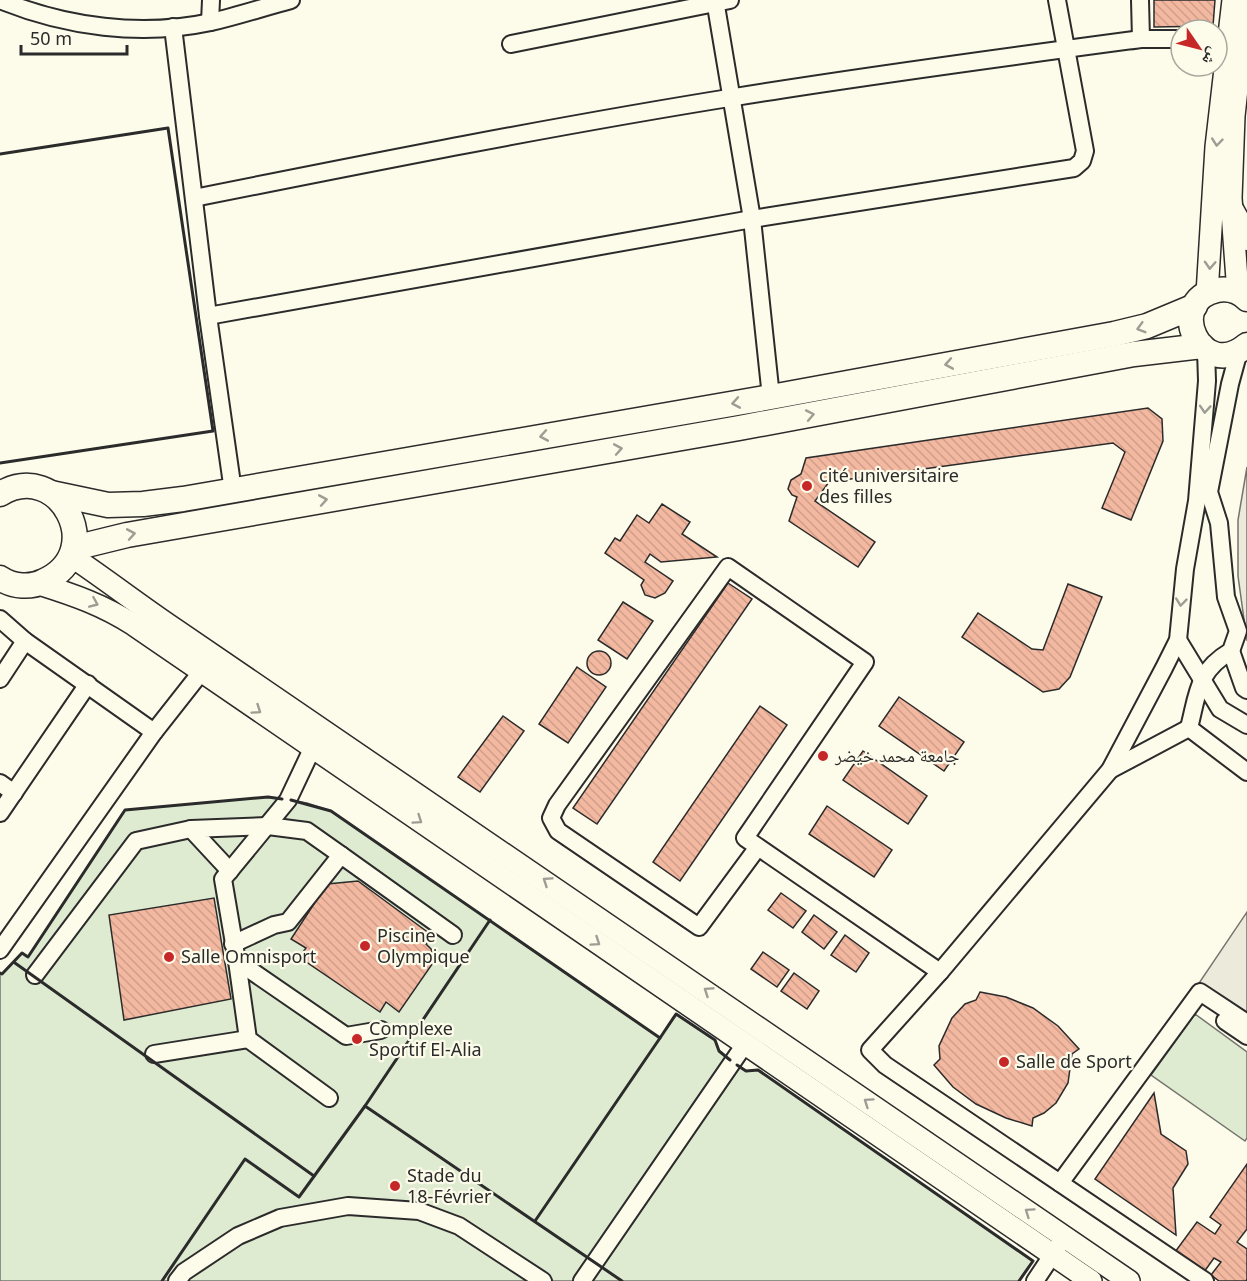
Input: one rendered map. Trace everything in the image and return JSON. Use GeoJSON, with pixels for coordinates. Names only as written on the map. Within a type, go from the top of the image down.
{"type":"FeatureCollection","features":[{"type":"Feature","properties":{"kind":"highway"},"geometry":{"type":"LineString","coordinates":[[1232,211],[1247,238]]}},
{"type":"Feature","properties":{"kind":"highway"},"geometry":{"type":"LineString","coordinates":[[0,494],[15,487],[27,486],[108,505],[164,502],[771,397],[1131,331],[1164,321],[1223,289],[1244,296]]}},
{"type":"Feature","properties":{"kind":"highway"},"geometry":{"type":"LineString","coordinates":[[1201,300],[1191,315],[1191,325],[1193,335],[1204,348]]}},
{"type":"Feature","properties":{"kind":"highway"},"geometry":{"type":"LineString","coordinates":[[72,552],[127,535],[739,428],[1134,354],[1204,348],[1224,356],[1243,348]]}},
{"type":"Feature","properties":{"kind":"highway"},"geometry":{"type":"LineString","coordinates":[[1,580],[27,586],[39,584],[52,578],[63,568],[72,552],[75,535],[68,511],[51,493]]}},
{"type":"Feature","properties":{"kind":"main road"},"geometry":{"type":"LineString","coordinates":[[1228,18],[1233,0]]}},
{"type":"Feature","properties":{"kind":"main road"},"geometry":{"type":"LineString","coordinates":[[1244,296],[1232,211],[1240,150],[1234,116],[1246,0]]}},
{"type":"Feature","properties":{"kind":"main road"},"geometry":{"type":"LineString","coordinates":[[1201,300],[1216,147],[1220,78]]}},
{"type":"Feature","properties":{"kind":"main road"},"geometry":{"type":"LineString","coordinates":[[72,552],[172,628],[346,743],[1129,1281]]}},
{"type":"Feature","properties":{"kind":"main road"},"geometry":{"type":"LineString","coordinates":[[39,584],[110,609],[1090,1281]]}},
{"type":"Feature","properties":{"kind":"street"},"geometry":{"type":"LineString","coordinates":[[0,0],[21,9],[62,20],[98,27],[140,30],[210,22],[291,0]]}},
{"type":"Feature","properties":{"kind":"street"},"geometry":{"type":"LineString","coordinates":[[210,22],[211,0]]}},
{"type":"Feature","properties":{"kind":"street"},"geometry":{"type":"LineString","coordinates":[[208,316],[752,219],[1074,168],[1082,161],[1085,152],[1057,0]]}},
{"type":"Feature","properties":{"kind":"street"},"geometry":{"type":"LineString","coordinates":[[1140,0],[1141,39]]}},
{"type":"Feature","properties":{"kind":"street"},"geometry":{"type":"LineString","coordinates":[[511,44],[720,1],[732,97],[752,219],[771,397]]}},
{"type":"Feature","properties":{"kind":"street"},"geometry":{"type":"LineString","coordinates":[[174,27],[208,316],[233,490]]}},
{"type":"Feature","properties":{"kind":"street"},"geometry":{"type":"LineString","coordinates":[[194,198],[732,97],[885,73],[1141,39],[1169,39]]}},
{"type":"Feature","properties":{"kind":"street"},"geometry":{"type":"LineString","coordinates":[[1204,348],[1207,381],[1203,442],[1197,501],[1185,569],[1178,639],[1110,770],[940,972],[870,1050],[885,1065],[1206,1281]]}},
{"type":"Feature","properties":{"kind":"street"},"geometry":{"type":"LineString","coordinates":[[1243,348],[1230,384],[1209,492],[1220,523],[1226,597],[1238,630],[1231,651],[1244,688],[1247,690]]}},
{"type":"Feature","properties":{"kind":"street"},"geometry":{"type":"LineString","coordinates":[[758,847],[699,927],[558,831],[550,818],[557,805],[729,567],[865,662],[745,838],[940,972]]}},
{"type":"Feature","properties":{"kind":"street"},"geometry":{"type":"LineString","coordinates":[[0,619],[25,641],[154,732]]}},
{"type":"Feature","properties":{"kind":"street"},"geometry":{"type":"LineString","coordinates":[[1178,639],[1220,709],[1247,725]]}},
{"type":"Feature","properties":{"kind":"street"},"geometry":{"type":"LineString","coordinates":[[0,679],[25,641]]}},
{"type":"Feature","properties":{"kind":"street"},"geometry":{"type":"LineString","coordinates":[[1110,770],[1189,728],[1201,680],[1216,660],[1231,651]]}},
{"type":"Feature","properties":{"kind":"street"},"geometry":{"type":"LineString","coordinates":[[2,944],[154,732],[202,671]]}},
{"type":"Feature","properties":{"kind":"street"},"geometry":{"type":"LineString","coordinates":[[0,813],[7,788],[88,684]]}},
{"type":"Feature","properties":{"kind":"street"},"geometry":{"type":"LineString","coordinates":[[1189,728],[1247,772]]}},
{"type":"Feature","properties":{"kind":"street"},"geometry":{"type":"LineString","coordinates":[[248,1039],[223,879],[288,800],[313,747]]}},
{"type":"Feature","properties":{"kind":"street"},"geometry":{"type":"LineString","coordinates":[[35,975],[136,841],[191,829],[268,826],[307,831],[453,935]]}},
{"type":"Feature","properties":{"kind":"street"},"geometry":{"type":"LineString","coordinates":[[191,829],[230,871]]}},
{"type":"Feature","properties":{"kind":"street"},"geometry":{"type":"LineString","coordinates":[[233,944],[274,925],[288,922],[341,855]]}},
{"type":"Feature","properties":{"kind":"street"},"geometry":{"type":"LineString","coordinates":[[237,961],[346,1036],[381,1030]]}},
{"type":"Feature","properties":{"kind":"street"},"geometry":{"type":"LineString","coordinates":[[1060,1183],[1197,996]]}},
{"type":"Feature","properties":{"kind":"street"},"geometry":{"type":"LineString","coordinates":[[1197,996],[1247,1023]]}},
{"type":"Feature","properties":{"kind":"street"},"geometry":{"type":"LineString","coordinates":[[1197,996],[1247,1036]]}},
{"type":"Feature","properties":{"kind":"street"},"geometry":{"type":"LineString","coordinates":[[154,1054],[248,1039],[329,1098]]}},
{"type":"Feature","properties":{"kind":"street"},"geometry":{"type":"LineString","coordinates":[[582,1281],[746,1044]]}},
{"type":"Feature","properties":{"kind":"street"},"geometry":{"type":"LineString","coordinates":[[177,1281],[184,1272],[238,1236],[280,1218],[348,1206],[419,1211],[459,1226],[543,1281]]}},
{"type":"Feature","properties":{"kind":"street"},"geometry":{"type":"LineString","coordinates":[[1035,1281],[1064,1236]]}},
{"type":"Feature","properties":{"kind":"green space","name":"Complexe Sportif El-Alia"},"geometry":{"type":"Polygon","coordinates":[[[268,797],[307,803],[331,811],[660,1038],[677,1014],[715,1040],[719,1051],[746,1071],[758,1070],[1033,1261],[1019,1281],[0,1281],[0,973],[2,974],[22,953],[28,957],[125,810],[268,797]]]}},
{"type":"Feature","properties":{"kind":"green space"},"geometry":{"type":"Polygon","coordinates":[[[1195,1014],[1247,1052],[1247,1138],[1245,1141],[1151,1075],[1195,1014]]]}},
{"type":"Feature","properties":{"kind":"shaded area"},"geometry":{"type":"Polygon","coordinates":[[[1247,467],[1247,641],[1238,576],[1238,520],[1247,467]]]}},
{"type":"Feature","properties":{"kind":"shaded area"},"geometry":{"type":"Polygon","coordinates":[[[1247,912],[1247,1034],[1191,995],[1247,912]]]}},
{"type":"Feature","properties":{"kind":"building"},"geometry":{"type":"Polygon","coordinates":[[[1154,0],[1215,0],[1214,18],[1169,18],[1169,27],[1154,27],[1154,0]]]}},
{"type":"Feature","properties":{"kind":"building","name":"cité universitaire des filles"},"geometry":{"type":"Polygon","coordinates":[[[1148,408],[1162,419],[1163,441],[1131,520],[1102,508],[1125,452],[1113,443],[829,482],[815,501],[875,542],[858,567],[789,521],[797,497],[792,495],[788,489],[791,480],[801,474],[806,458],[1148,408]]]}},
{"type":"Feature","properties":{"kind":"building"},"geometry":{"type":"Polygon","coordinates":[[[662,504],[690,522],[682,534],[717,557],[661,562],[650,554],[645,562],[673,581],[665,593],[655,598],[645,595],[641,585],[644,580],[605,553],[615,538],[620,541],[637,515],[649,523],[662,504]]]}},
{"type":"Feature","properties":{"kind":"building"},"geometry":{"type":"Polygon","coordinates":[[[728,583],[752,599],[597,824],[573,808],[728,583]]]}},
{"type":"Feature","properties":{"kind":"building"},"geometry":{"type":"Polygon","coordinates":[[[1068,584],[1102,597],[1070,677],[1059,689],[1043,692],[962,637],[978,613],[1032,649],[1043,650],[1068,584]]]}},
{"type":"Feature","properties":{"kind":"building"},"geometry":{"type":"Polygon","coordinates":[[[623,602],[653,621],[627,659],[598,640],[623,602]]]}},
{"type":"Feature","properties":{"kind":"building"},"geometry":{"type":"Polygon","coordinates":[[[599,651],[608,654],[611,663],[608,672],[599,675],[590,672],[587,663],[590,654],[599,651]]]}},
{"type":"Feature","properties":{"kind":"building"},"geometry":{"type":"Polygon","coordinates":[[[577,667],[606,687],[568,743],[539,724],[577,667]]]}},
{"type":"Feature","properties":{"kind":"building"},"geometry":{"type":"Polygon","coordinates":[[[899,697],[964,742],[944,771],[879,726],[899,697]]]}},
{"type":"Feature","properties":{"kind":"building"},"geometry":{"type":"Polygon","coordinates":[[[760,706],[787,725],[680,881],[653,862],[760,706]]]}},
{"type":"Feature","properties":{"kind":"building"},"geometry":{"type":"Polygon","coordinates":[[[503,716],[524,731],[480,792],[458,777],[503,716]]]}},
{"type":"Feature","properties":{"kind":"building"},"geometry":{"type":"Polygon","coordinates":[[[863,751],[927,796],[908,824],[843,780],[863,751]]]}},
{"type":"Feature","properties":{"kind":"building"},"geometry":{"type":"Polygon","coordinates":[[[827,806],[892,850],[874,877],[809,834],[827,806]]]}},
{"type":"Feature","properties":{"kind":"building","name":"Piscine Olympique"},"geometry":{"type":"Polygon","coordinates":[[[358,881],[433,936],[426,944],[431,949],[435,960],[399,1012],[386,1002],[380,1012],[299,957],[306,948],[291,939],[327,884],[358,881]]]}},
{"type":"Feature","properties":{"kind":"building"},"geometry":{"type":"Polygon","coordinates":[[[781,893],[806,911],[793,928],[768,910],[781,893]]]}},
{"type":"Feature","properties":{"kind":"building","name":"Salle Omnisport"},"geometry":{"type":"Polygon","coordinates":[[[214,898],[231,999],[124,1020],[109,915],[214,898]]]}},
{"type":"Feature","properties":{"kind":"building"},"geometry":{"type":"Polygon","coordinates":[[[814,915],[837,932],[824,949],[802,932],[814,915]]]}},
{"type":"Feature","properties":{"kind":"building"},"geometry":{"type":"Polygon","coordinates":[[[845,935],[869,953],[856,972],[831,955],[845,935]]]}},
{"type":"Feature","properties":{"kind":"building"},"geometry":{"type":"Polygon","coordinates":[[[763,952],[789,970],[777,987],[751,969],[763,952]]]}},
{"type":"Feature","properties":{"kind":"building"},"geometry":{"type":"Polygon","coordinates":[[[794,973],[819,991],[807,1009],[781,991],[794,973]]]}},
{"type":"Feature","properties":{"kind":"building","name":"Salle de Sport"},"geometry":{"type":"Polygon","coordinates":[[[980,992],[1006,997],[1033,1008],[1058,1026],[1079,1049],[1072,1054],[1068,1083],[1056,1103],[1044,1113],[1033,1118],[1032,1126],[1006,1118],[976,1104],[953,1087],[934,1065],[940,1059],[939,1046],[952,1018],[965,1004],[976,1000],[980,992]]]}},
{"type":"Feature","properties":{"kind":"building"},"geometry":{"type":"Polygon","coordinates":[[[1154,1093],[1161,1134],[1186,1151],[1188,1164],[1173,1188],[1176,1235],[1095,1179],[1154,1093]]]}},
{"type":"Feature","properties":{"kind":"building"},"geometry":{"type":"Polygon","coordinates":[[[1247,1164],[1247,1229],[1237,1242],[1247,1249],[1247,1279],[1246,1281],[1219,1281],[1211,1275],[1221,1262],[1214,1258],[1204,1272],[1175,1252],[1197,1222],[1215,1234],[1221,1225],[1210,1217],[1247,1164]]]}},
{"type":"Feature","properties":{"kind":"wall"},"geometry":{"type":"LineString","coordinates":[[0,154],[168,128],[213,431],[0,463]]}},
{"type":"Feature","properties":{"kind":"wall"},"geometry":{"type":"LineString","coordinates":[[0,973],[2,974],[22,953],[28,957],[125,810],[268,797],[282,799]]}},
{"type":"Feature","properties":{"kind":"wall"},"geometry":{"type":"LineString","coordinates":[[291,800],[331,811],[660,1038],[676,1014],[715,1040],[719,1051],[730,1060]]}},
{"type":"Feature","properties":{"kind":"wall"},"geometry":{"type":"LineString","coordinates":[[365,1106],[490,920]]}},
{"type":"Feature","properties":{"kind":"wall"},"geometry":{"type":"LineString","coordinates":[[15,963],[314,1176]]}},
{"type":"Feature","properties":{"kind":"wall"},"geometry":{"type":"LineString","coordinates":[[535,1221],[660,1038]]}},
{"type":"Feature","properties":{"kind":"wall"},"geometry":{"type":"LineString","coordinates":[[737,1065],[746,1071],[758,1070],[1033,1261],[1019,1281]]}},
{"type":"Feature","properties":{"kind":"wall"},"geometry":{"type":"LineString","coordinates":[[162,1281],[245,1159],[299,1197],[365,1106],[622,1281]]}},
{"type":"Feature","properties":{"kind":"place","name":"cité universitaire des filles"},"geometry":{"type":"Point","coordinates":[807,486]}},
{"type":"Feature","properties":{"kind":"place","name":"جامعة محمد خيضر"},"geometry":{"type":"Point","coordinates":[823,756]}},
{"type":"Feature","properties":{"kind":"place","name":"Piscine Olympique"},"geometry":{"type":"Point","coordinates":[365,946]}},
{"type":"Feature","properties":{"kind":"place","name":"Salle Omnisport"},"geometry":{"type":"Point","coordinates":[169,957]}},
{"type":"Feature","properties":{"kind":"place","name":"Complexe Sportif El-Alia"},"geometry":{"type":"Point","coordinates":[357,1039]}},
{"type":"Feature","properties":{"kind":"place","name":"Salle de Sport"},"geometry":{"type":"Point","coordinates":[1004,1062]}},
{"type":"Feature","properties":{"kind":"place","name":"Stade du 18-Février"},"geometry":{"type":"Point","coordinates":[395,1186]}}]}
